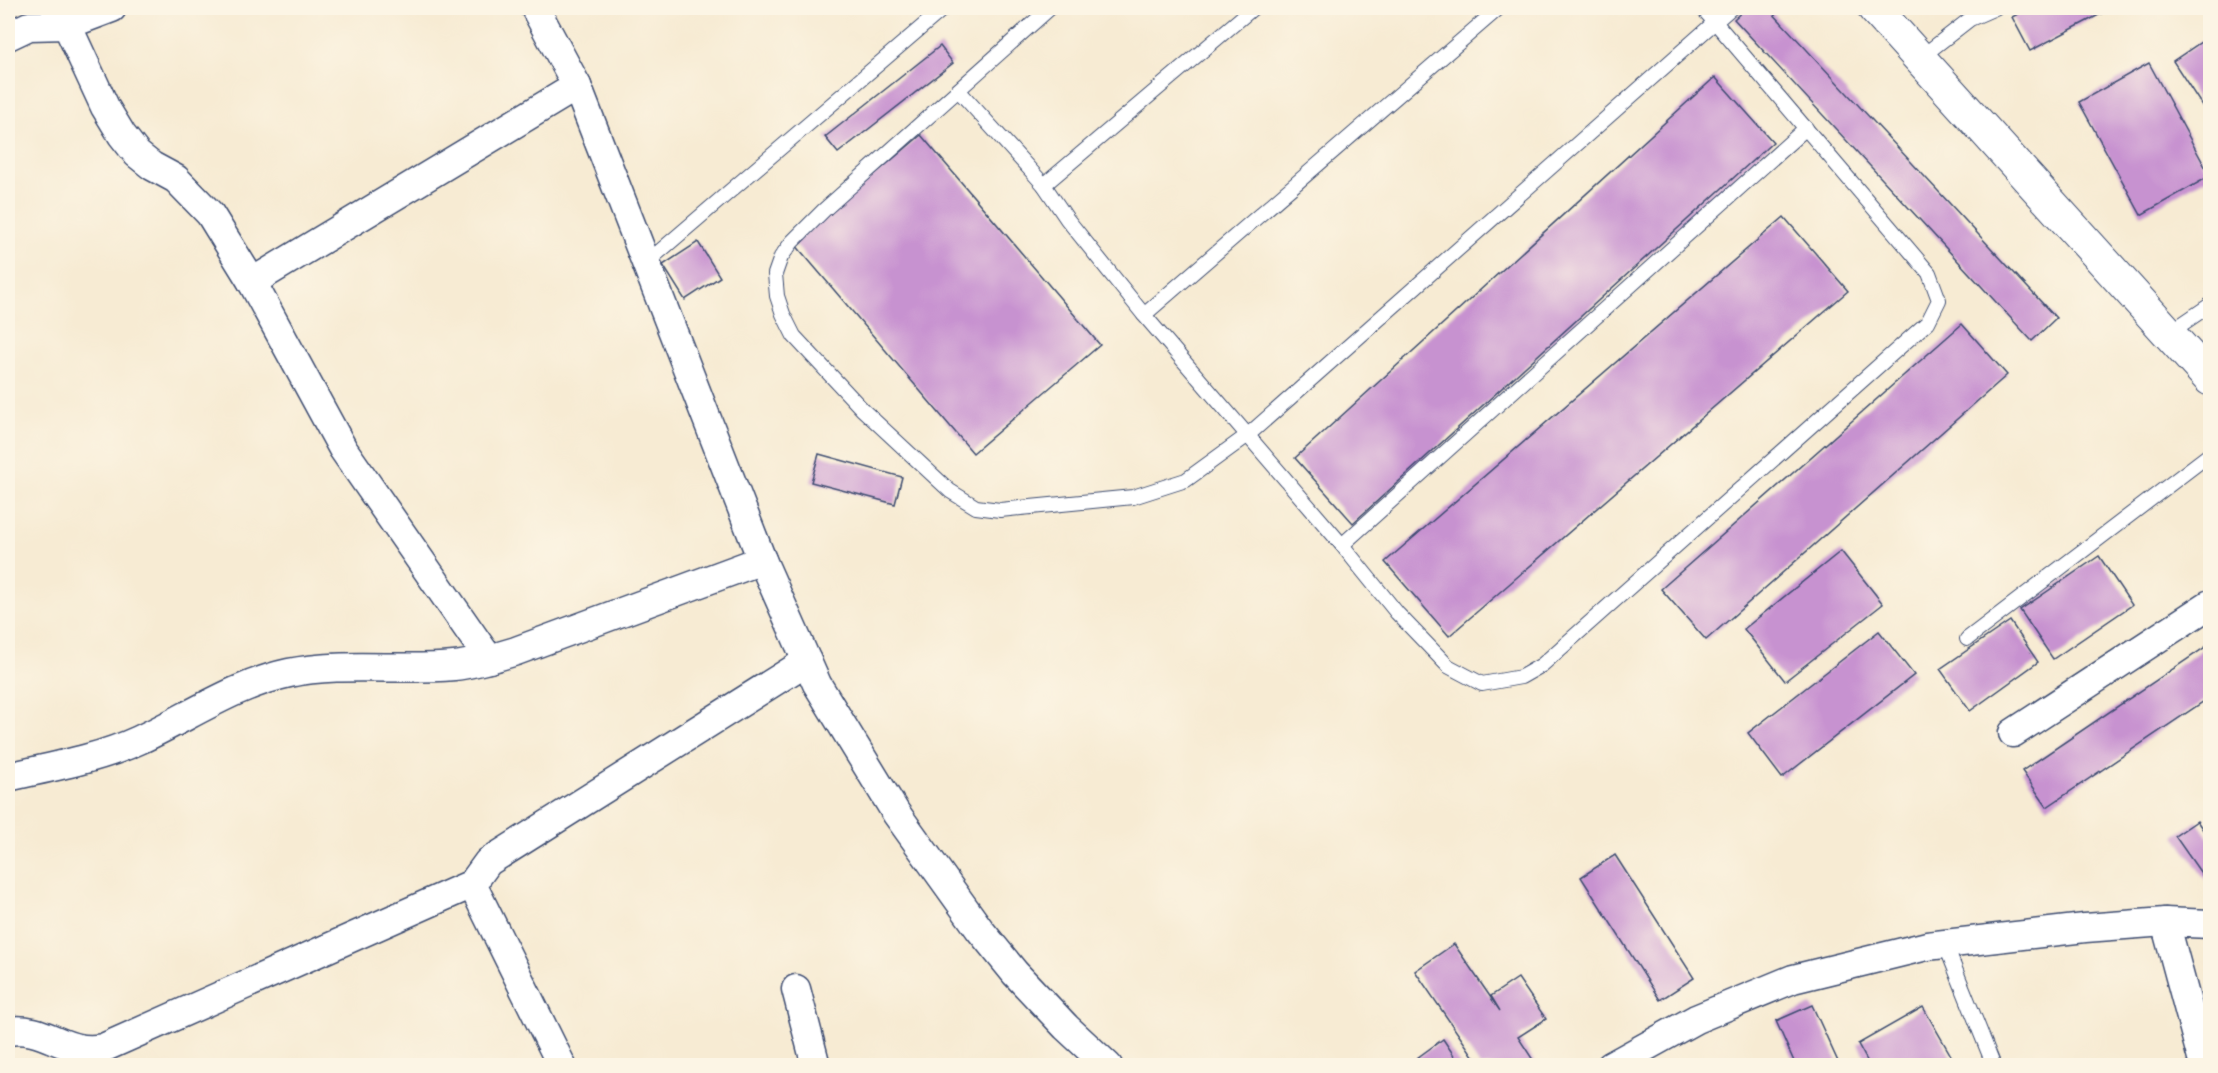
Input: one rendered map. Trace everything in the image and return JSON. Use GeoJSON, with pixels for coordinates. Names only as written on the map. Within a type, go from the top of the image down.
{"type":"FeatureCollection","features":[{"type":"Feature","properties":{"kind":"main road"},"geometry":{"type":"LineString","coordinates":[[1874,8],[2211,380]]}},
{"type":"Feature","properties":{"kind":"street"},"geometry":{"type":"LineString","coordinates":[[19,23],[67,26],[112,8]]}},
{"type":"Feature","properties":{"kind":"street"},"geometry":{"type":"LineString","coordinates":[[535,8],[577,86],[762,560],[817,684],[890,803],[945,884],[1015,973],[1066,1027],[1108,1065]]}},
{"type":"Feature","properties":{"kind":"street"},"geometry":{"type":"LineString","coordinates":[[67,26],[105,106],[122,135],[144,160],[176,179],[195,196],[215,221],[252,282],[343,449],[489,659]]}},
{"type":"Feature","properties":{"kind":"street"},"geometry":{"type":"LineString","coordinates":[[252,282],[577,86]]}},
{"type":"Feature","properties":{"kind":"street"},"geometry":{"type":"LineString","coordinates":[[8,777],[107,753],[146,737],[232,692],[263,680],[321,669],[455,666],[489,659],[762,560]]}},
{"type":"Feature","properties":{"kind":"street"},"geometry":{"type":"LineString","coordinates":[[2013,733],[2211,604]]}},
{"type":"Feature","properties":{"kind":"street"},"geometry":{"type":"LineString","coordinates":[[8,1031],[19,1029],[34,1031],[73,1048],[89,1051],[103,1048],[472,884],[488,862],[807,661]]}},
{"type":"Feature","properties":{"kind":"street"},"geometry":{"type":"LineString","coordinates":[[472,884],[562,1065]]}},
{"type":"Feature","properties":{"kind":"street"},"geometry":{"type":"LineString","coordinates":[[2165,922],[2204,1065]]}},
{"type":"Feature","properties":{"kind":"street"},"geometry":{"type":"LineString","coordinates":[[1611,1065],[1639,1058],[1696,1019],[1793,979],[1927,946],[2085,928],[2165,922],[2211,924]]}},
{"type":"Feature","properties":{"kind":"street"},"geometry":{"type":"LineString","coordinates":[[796,989],[816,1065]]}},
{"type":"Feature","properties":{"kind":"lane"},"geometry":{"type":"LineString","coordinates":[[646,262],[944,8]]}},
{"type":"Feature","properties":{"kind":"lane"},"geometry":{"type":"LineString","coordinates":[[1050,8],[824,210],[781,257],[775,274],[777,296],[794,336],[863,410],[950,491],[976,507],[1000,510],[1133,497],[1186,480],[1248,435],[1731,8]]}},
{"type":"Feature","properties":{"kind":"lane"},"geometry":{"type":"LineString","coordinates":[[1044,185],[1253,8]]}},
{"type":"Feature","properties":{"kind":"lane"},"geometry":{"type":"LineString","coordinates":[[1144,315],[1499,8]]}},
{"type":"Feature","properties":{"kind":"lane"},"geometry":{"type":"LineString","coordinates":[[959,91],[1044,185],[1067,219],[1144,315],[1342,546],[1396,613],[1448,666],[1482,684],[1521,677],[1542,665],[1928,322],[1939,300],[1929,273],[1702,8]]}},
{"type":"Feature","properties":{"kind":"lane"},"geometry":{"type":"LineString","coordinates":[[1920,58],[1970,19],[1995,8]]}},
{"type":"Feature","properties":{"kind":"lane"},"geometry":{"type":"LineString","coordinates":[[1342,546],[1806,128]]}},
{"type":"Feature","properties":{"kind":"lane"},"geometry":{"type":"LineString","coordinates":[[2169,333],[2211,305]]}},
{"type":"Feature","properties":{"kind":"lane"},"geometry":{"type":"LineString","coordinates":[[1967,639],[2211,454]]}},
{"type":"Feature","properties":{"kind":"lane"},"geometry":{"type":"LineString","coordinates":[[1945,944],[1994,1065]]}},
{"type":"Feature","properties":{"kind":"building"},"geometry":{"type":"Polygon","coordinates":[[[1746,8],[1768,8],[2056,318],[2032,341],[1734,19],[1746,8]]]}},
{"type":"Feature","properties":{"kind":"building"},"geometry":{"type":"Polygon","coordinates":[[[2029,8],[2112,8],[2030,51],[2012,17],[2029,8]]]}},
{"type":"Feature","properties":{"kind":"building"},"geometry":{"type":"Polygon","coordinates":[[[2210,36],[2210,118],[2173,61],[2210,36]]]}},
{"type":"Feature","properties":{"kind":"building"},"geometry":{"type":"Polygon","coordinates":[[[940,46],[953,63],[838,153],[825,137],[940,46]]]}},
{"type":"Feature","properties":{"kind":"building"},"geometry":{"type":"Polygon","coordinates":[[[2149,63],[2210,176],[2141,215],[2079,102],[2149,63]]]}},
{"type":"Feature","properties":{"kind":"building"},"geometry":{"type":"Polygon","coordinates":[[[1715,77],[1773,142],[1353,523],[1295,458],[1715,77]]]}},
{"type":"Feature","properties":{"kind":"building"},"geometry":{"type":"Polygon","coordinates":[[[921,135],[1100,345],[973,453],[794,243],[921,135]]]}},
{"type":"Feature","properties":{"kind":"building"},"geometry":{"type":"Polygon","coordinates":[[[1784,217],[1848,291],[1449,636],[1385,562],[1784,217]]]}},
{"type":"Feature","properties":{"kind":"building"},"geometry":{"type":"Polygon","coordinates":[[[698,242],[720,277],[685,300],[663,265],[698,242]]]}},
{"type":"Feature","properties":{"kind":"building"},"geometry":{"type":"Polygon","coordinates":[[[1962,324],[2007,375],[1706,640],[1661,589],[1962,324]]]}},
{"type":"Feature","properties":{"kind":"building"},"geometry":{"type":"Polygon","coordinates":[[[819,454],[902,477],[895,504],[811,482],[819,454]]]}},
{"type":"Feature","properties":{"kind":"building"},"geometry":{"type":"Polygon","coordinates":[[[1841,551],[1883,604],[1785,681],[1744,629],[1841,551]]]}},
{"type":"Feature","properties":{"kind":"building"},"geometry":{"type":"Polygon","coordinates":[[[2099,556],[2132,605],[2053,659],[2020,610],[2099,556]]]}},
{"type":"Feature","properties":{"kind":"building"},"geometry":{"type":"Polygon","coordinates":[[[2010,621],[2038,662],[1970,711],[1940,669],[2010,621]]]}},
{"type":"Feature","properties":{"kind":"building"},"geometry":{"type":"Polygon","coordinates":[[[1879,631],[1914,675],[1782,778],[1748,733],[1879,631]]]}},
{"type":"Feature","properties":{"kind":"building"},"geometry":{"type":"Polygon","coordinates":[[[2210,644],[2210,697],[2047,807],[2022,771],[2210,644]]]}},
{"type":"Feature","properties":{"kind":"building"},"geometry":{"type":"Polygon","coordinates":[[[2197,821],[2210,840],[2210,886],[2175,836],[2197,821]]]}},
{"type":"Feature","properties":{"kind":"building"},"geometry":{"type":"Polygon","coordinates":[[[1615,855],[1694,978],[1660,1000],[1581,877],[1615,855]]]}},
{"type":"Feature","properties":{"kind":"building"},"geometry":{"type":"Polygon","coordinates":[[[1454,944],[1500,1011],[1491,996],[1518,978],[1546,1019],[1518,1037],[1537,1066],[1480,1066],[1415,971],[1454,944]]]}},
{"type":"Feature","properties":{"kind":"building"},"geometry":{"type":"Polygon","coordinates":[[[1812,1005],[1840,1066],[1796,1066],[1776,1021],[1812,1005]]]}},
{"type":"Feature","properties":{"kind":"building"},"geometry":{"type":"Polygon","coordinates":[[[1923,1007],[1957,1066],[1870,1066],[1858,1044],[1923,1007]]]}},
{"type":"Feature","properties":{"kind":"building"},"geometry":{"type":"Polygon","coordinates":[[[1443,1039],[1461,1066],[1406,1066],[1443,1039]]]}}]}
